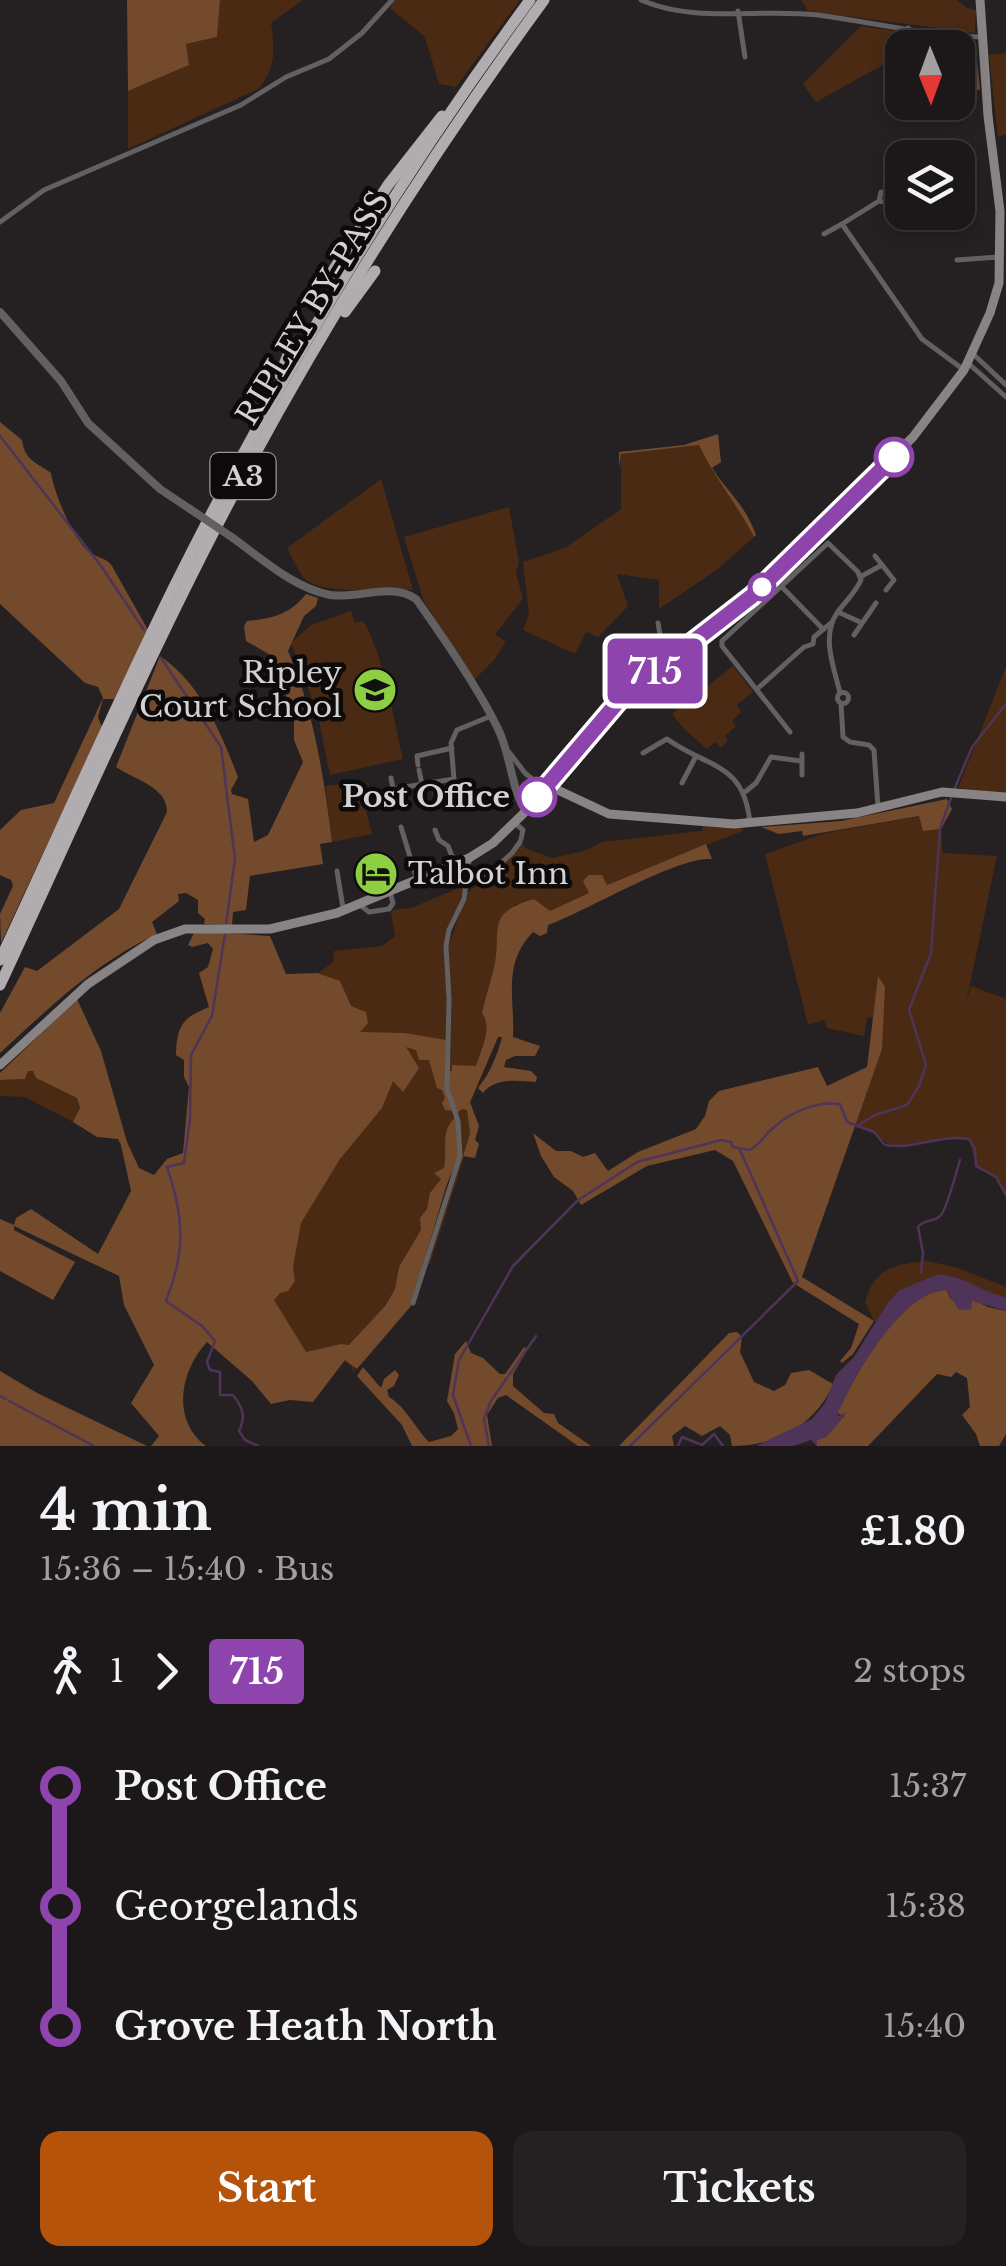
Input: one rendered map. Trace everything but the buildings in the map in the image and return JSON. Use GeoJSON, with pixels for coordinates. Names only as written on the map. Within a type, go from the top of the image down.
{"type":"FeatureCollection","features":[{"type":"Feature","properties":{"kind":"highway","name":"RIPLEY BY-PASS"},"geometry":{"type":"LineString","coordinates":[[0,985],[202,556],[279,411],[372,253],[510,39],[530,0]]}},
{"type":"Feature","properties":{"kind":"highway","name":"RIPLEY BY-PASS"},"geometry":{"type":"LineString","coordinates":[[0,960],[173,589],[233,473],[363,248],[510,39],[544,0]]}},
{"type":"Feature","properties":{"kind":"highway"},"geometry":{"type":"LineString","coordinates":[[418,200],[510,39]]}},
{"type":"Feature","properties":{"kind":"highway"},"geometry":{"type":"LineString","coordinates":[[327,280],[388,186],[510,39]]}},
{"type":"Feature","properties":{"kind":"highway"},"geometry":{"type":"LineString","coordinates":[[279,411],[375,271]]}},
{"type":"Feature","properties":{"kind":"highway"},"geometry":{"type":"LineString","coordinates":[[233,473],[291,347]]}},
{"type":"Feature","properties":{"kind":"main road"},"geometry":{"type":"LineString","coordinates":[[0,1066],[76,994],[127,955],[177,931],[270,929],[344,911],[469,858],[493,843],[526,811],[542,783],[616,703],[737,609],[924,424],[968,362],[995,300],[1001,258],[980,0]]}},
{"type":"Feature","properties":{"kind":"main road"},"geometry":{"type":"LineString","coordinates":[[542,783],[611,814],[750,823],[846,815],[922,795],[954,792],[1006,796]]}},
{"type":"Feature","properties":{"kind":"street"},"geometry":{"type":"LineString","coordinates":[[0,222],[44,190],[241,104],[286,76],[329,59],[362,33],[392,0]]}},
{"type":"Feature","properties":{"kind":"street"},"geometry":{"type":"LineString","coordinates":[[640,0],[688,14],[738,11],[816,15],[981,37]]}},
{"type":"Feature","properties":{"kind":"street"},"geometry":{"type":"LineString","coordinates":[[738,11],[745,57]]}},
{"type":"Feature","properties":{"kind":"street"},"geometry":{"type":"LineString","coordinates":[[824,234],[879,201]]}},
{"type":"Feature","properties":{"kind":"street"},"geometry":{"type":"LineString","coordinates":[[842,224],[922,339],[1006,385]]}},
{"type":"Feature","properties":{"kind":"street"},"geometry":{"type":"LineString","coordinates":[[957,260],[972,261],[988,252],[1001,258]]}},
{"type":"Feature","properties":{"kind":"street"},"geometry":{"type":"LineString","coordinates":[[0,312],[61,381],[88,423],[190,510],[318,592],[341,596],[396,591],[412,596],[491,716],[507,750],[520,803],[526,811]]}},
{"type":"Feature","properties":{"kind":"street"},"geometry":{"type":"LineString","coordinates":[[968,362],[1006,397]]}},
{"type":"Feature","properties":{"kind":"street"},"geometry":{"type":"LineString","coordinates":[[790,732],[722,646],[723,640],[827,543],[860,577],[832,623],[829,648],[840,693],[837,699],[843,737],[874,750],[879,808]]}},
{"type":"Feature","properties":{"kind":"street"},"geometry":{"type":"LineString","coordinates":[[875,556],[894,580],[886,590]]}},
{"type":"Feature","properties":{"kind":"street"},"geometry":{"type":"LineString","coordinates":[[860,577],[882,565]]}},
{"type":"Feature","properties":{"kind":"street"},"geometry":{"type":"LineString","coordinates":[[781,586],[823,628]]}},
{"type":"Feature","properties":{"kind":"street"},"geometry":{"type":"LineString","coordinates":[[854,635],[876,603]]}},
{"type":"Feature","properties":{"kind":"street"},"geometry":{"type":"LineString","coordinates":[[838,612],[860,622]]}},
{"type":"Feature","properties":{"kind":"street"},"geometry":{"type":"LineString","coordinates":[[658,622],[665,663]]}},
{"type":"Feature","properties":{"kind":"street"},"geometry":{"type":"LineString","coordinates":[[812,644],[823,628],[832,623]]}},
{"type":"Feature","properties":{"kind":"street"},"geometry":{"type":"LineString","coordinates":[[757,689],[804,647],[812,644],[829,648]]}},
{"type":"Feature","properties":{"kind":"street"},"geometry":{"type":"LineString","coordinates":[[393,789],[454,779],[452,748],[457,730],[491,716]]}},
{"type":"Feature","properties":{"kind":"street"},"geometry":{"type":"LineString","coordinates":[[644,753],[667,740],[714,764],[745,792],[750,823]]}},
{"type":"Feature","properties":{"kind":"street"},"geometry":{"type":"LineString","coordinates":[[422,784],[417,756],[452,748]]}},
{"type":"Feature","properties":{"kind":"street"},"geometry":{"type":"LineString","coordinates":[[507,750],[525,773],[542,783]]}},
{"type":"Feature","properties":{"kind":"street"},"geometry":{"type":"LineString","coordinates":[[745,792],[774,757],[801,758],[802,775]]}},
{"type":"Feature","properties":{"kind":"street"},"geometry":{"type":"LineString","coordinates":[[682,782],[696,758]]}},
{"type":"Feature","properties":{"kind":"street"},"geometry":{"type":"LineString","coordinates":[[515,776],[525,773]]}},
{"type":"Feature","properties":{"kind":"street"},"geometry":{"type":"LineString","coordinates":[[391,778],[396,804]]}},
{"type":"Feature","properties":{"kind":"street"},"geometry":{"type":"LineString","coordinates":[[424,805],[437,802],[433,782]]}},
{"type":"Feature","properties":{"kind":"street"},"geometry":{"type":"LineString","coordinates":[[482,880],[512,853],[520,840],[523,829],[515,823]]}},
{"type":"Feature","properties":{"kind":"street"},"geometry":{"type":"LineString","coordinates":[[401,827],[416,880]]}},
{"type":"Feature","properties":{"kind":"street"},"geometry":{"type":"LineString","coordinates":[[435,830],[438,840],[448,846],[455,864]]}},
{"type":"Feature","properties":{"kind":"street"},"geometry":{"type":"LineString","coordinates":[[413,1303],[460,1156],[458,1121],[447,1089],[446,946],[464,899],[469,858]]}},
{"type":"Feature","properties":{"kind":"street"},"geometry":{"type":"LineString","coordinates":[[337,871],[344,911]]}},
{"type":"Feature","properties":{"kind":"street"},"geometry":{"type":"LineString","coordinates":[[360,905],[370,912],[389,909],[393,903],[390,892]]}},
{"type":"Feature","properties":{"kind":"shaded area"},"geometry":{"type":"Polygon","coordinates":[[[127,0],[220,0],[217,37],[186,44],[189,65],[128,91],[127,0]]]}},
{"type":"Feature","properties":{"kind":"shaded area"},"geometry":{"type":"Polygon","coordinates":[[[220,0],[303,0],[271,23],[273,59],[258,89],[128,149],[128,91],[189,65],[185,44],[217,37],[220,0]]]}},
{"type":"Feature","properties":{"kind":"shaded area"},"geometry":{"type":"Polygon","coordinates":[[[395,0],[520,0],[456,87],[439,84],[425,37],[390,8],[395,0]]]}},
{"type":"Feature","properties":{"kind":"shaded area"},"geometry":{"type":"Polygon","coordinates":[[[801,0],[957,0],[976,10],[975,33],[975,30],[808,11],[801,0]]]}},
{"type":"Feature","properties":{"kind":"shaded area"},"geometry":{"type":"Polygon","coordinates":[[[861,26],[888,30],[885,30],[885,64],[816,102],[803,84],[861,26]]]}},
{"type":"Feature","properties":{"kind":"shaded area"},"geometry":{"type":"Polygon","coordinates":[[[975,42],[980,89],[975,92],[975,42]]]}},
{"type":"Feature","properties":{"kind":"shaded area"},"geometry":{"type":"Polygon","coordinates":[[[1006,53],[1006,134],[998,137],[989,55],[1006,53]]]}},
{"type":"Feature","properties":{"kind":"shaded area"},"geometry":{"type":"Polygon","coordinates":[[[0,422],[22,440],[32,460],[51,473],[60,504],[78,539],[112,566],[148,630],[114,699],[103,699],[98,717],[102,727],[1,943],[0,914],[13,886],[11,880],[0,875],[0,830],[21,810],[54,803],[103,698],[98,687],[85,683],[0,604],[0,422]]]}},
{"type":"Feature","properties":{"kind":"shaded area"},"geometry":{"type":"Polygon","coordinates":[[[718,434],[721,462],[712,468],[747,515],[754,537],[712,469],[699,445],[621,454],[619,468],[619,452],[684,445],[718,434]]]}},
{"type":"Feature","properties":{"kind":"shaded area"},"geometry":{"type":"Polygon","coordinates":[[[699,445],[754,537],[718,569],[659,609],[659,580],[617,574],[628,606],[598,637],[586,632],[575,654],[523,630],[529,615],[523,562],[565,548],[621,509],[621,454],[699,445]]]}},
{"type":"Feature","properties":{"kind":"shaded area"},"geometry":{"type":"Polygon","coordinates":[[[381,479],[413,590],[338,589],[303,577],[287,548],[381,479]]]}},
{"type":"Feature","properties":{"kind":"shaded area"},"geometry":{"type":"Polygon","coordinates":[[[509,507],[519,563],[516,573],[523,599],[495,634],[506,642],[474,680],[424,602],[404,537],[509,507]]]}},
{"type":"Feature","properties":{"kind":"shaded area"},"geometry":{"type":"Polygon","coordinates":[[[306,594],[318,598],[316,606],[304,616],[288,651],[305,697],[321,769],[332,842],[320,844],[323,864],[250,876],[246,910],[233,912],[232,925],[204,924],[205,919],[198,913],[198,900],[186,893],[178,894],[179,901],[152,922],[157,934],[93,972],[0,1053],[0,1013],[25,967],[37,971],[119,909],[167,812],[166,803],[156,790],[116,767],[160,656],[187,680],[216,726],[238,777],[232,794],[248,799],[254,842],[268,835],[303,762],[294,740],[294,720],[272,656],[246,641],[244,626],[247,621],[287,611],[306,594]]]}},
{"type":"Feature","properties":{"kind":"shaded area"},"geometry":{"type":"Polygon","coordinates":[[[351,611],[355,623],[363,621],[377,651],[403,759],[330,775],[317,711],[291,643],[311,625],[351,611]]]}},
{"type":"Feature","properties":{"kind":"shaded area"},"geometry":{"type":"Polygon","coordinates":[[[733,666],[753,692],[737,705],[741,712],[732,721],[736,726],[725,736],[728,741],[721,747],[715,742],[707,749],[672,714],[733,666]]]}},
{"type":"Feature","properties":{"kind":"shaded area"},"geometry":{"type":"Polygon","coordinates":[[[1006,667],[1006,794],[958,788],[1006,667]]]}},
{"type":"Feature","properties":{"kind":"shaded area"},"geometry":{"type":"Polygon","coordinates":[[[359,782],[372,834],[332,842],[325,786],[359,782]]]}},
{"type":"Feature","properties":{"kind":"shaded area"},"geometry":{"type":"Polygon","coordinates":[[[947,799],[952,809],[941,829],[923,831],[919,816],[803,836],[802,831],[779,834],[761,827],[841,821],[947,799]]]}},
{"type":"Feature","properties":{"kind":"shaded area"},"geometry":{"type":"Polygon","coordinates":[[[920,816],[924,831],[941,829],[943,853],[997,856],[966,1003],[971,986],[1006,999],[1006,1197],[996,1177],[976,1166],[969,1139],[890,1146],[874,1132],[853,1125],[882,1049],[878,977],[873,1017],[867,1018],[864,1036],[827,1028],[824,1020],[808,1025],[765,854],[825,833],[920,816]]]}},
{"type":"Feature","properties":{"kind":"shaded area"},"geometry":{"type":"Polygon","coordinates":[[[703,826],[741,827],[743,831],[620,879],[550,912],[515,904],[496,1043],[467,1110],[467,1148],[430,1264],[427,1263],[461,1141],[450,1095],[449,945],[467,892],[482,883],[521,842],[525,848],[552,858],[587,850],[602,842],[702,831],[703,826]]]}},
{"type":"Feature","properties":{"kind":"shaded area"},"geometry":{"type":"Polygon","coordinates":[[[706,844],[712,859],[697,860],[655,875],[548,925],[547,933],[540,936],[533,932],[523,944],[512,982],[513,1037],[540,1046],[535,1056],[515,1056],[506,1060],[504,1067],[531,1071],[536,1082],[500,1082],[483,1093],[478,1088],[495,1058],[502,1037],[498,1037],[470,1102],[479,1126],[475,1158],[463,1156],[470,1134],[467,1110],[457,1113],[450,1095],[448,1071],[452,1071],[452,1065],[476,1066],[483,1046],[486,1025],[482,1013],[494,968],[501,917],[534,899],[550,911],[589,893],[583,881],[589,875],[602,875],[607,885],[706,844]]]}},
{"type":"Feature","properties":{"kind":"shaded area"},"geometry":{"type":"Polygon","coordinates":[[[464,864],[463,900],[447,931],[446,1040],[456,1115],[448,1183],[411,1306],[409,1303],[356,1363],[353,1373],[343,1360],[313,1401],[179,1273],[285,975],[316,975],[333,962],[334,951],[382,946],[395,936],[393,910],[411,908],[456,889],[448,870],[464,864]]]}},
{"type":"Feature","properties":{"kind":"shaded area"},"geometry":{"type":"Polygon","coordinates":[[[195,931],[270,936],[286,974],[317,973],[340,981],[351,1006],[366,1012],[368,1023],[360,1032],[405,1033],[446,1040],[446,1089],[454,1111],[445,1110],[445,1098],[437,1088],[429,1060],[419,1060],[416,1050],[406,1047],[419,1068],[403,1092],[393,1081],[382,1108],[340,1159],[301,1223],[293,1267],[295,1281],[274,1300],[306,1352],[349,1345],[386,1305],[395,1289],[399,1267],[421,1230],[420,1218],[427,1209],[430,1193],[441,1179],[434,1173],[444,1168],[446,1135],[456,1117],[459,1156],[446,1186],[411,1306],[357,1369],[345,1360],[313,1402],[290,1400],[271,1404],[252,1381],[207,1342],[191,1367],[183,1395],[188,1423],[206,1446],[151,1446],[159,1436],[131,1403],[154,1365],[124,1305],[119,1276],[14,1226],[14,1230],[75,1262],[53,1300],[0,1271],[0,1219],[14,1225],[16,1218],[31,1209],[98,1254],[131,1191],[121,1145],[118,1139],[97,1137],[73,1122],[80,1108],[77,1098],[36,1078],[33,1071],[28,1071],[25,1079],[0,1080],[0,1073],[77,999],[101,1051],[127,1142],[139,1168],[154,1175],[167,1159],[183,1153],[189,1087],[184,1077],[184,1060],[176,1055],[179,1030],[192,1015],[209,1007],[199,973],[208,967],[213,949],[208,943],[188,945],[195,931]]]}},
{"type":"Feature","properties":{"kind":"shaded area"},"geometry":{"type":"Polygon","coordinates":[[[878,976],[885,987],[882,1049],[802,1277],[874,1321],[853,1354],[842,1363],[859,1324],[793,1283],[733,1161],[715,1150],[647,1166],[581,1205],[573,1191],[554,1177],[533,1133],[556,1151],[571,1151],[583,1157],[595,1153],[608,1171],[638,1152],[696,1129],[709,1101],[719,1091],[818,1067],[827,1086],[867,1067],[878,976]]]}},
{"type":"Feature","properties":{"kind":"shaded area"},"geometry":{"type":"Polygon","coordinates":[[[28,1070],[77,1098],[80,1108],[73,1122],[25,1097],[0,1096],[0,1080],[25,1079],[28,1070]]]}},
{"type":"Feature","properties":{"kind":"shaded area"},"geometry":{"type":"Polygon","coordinates":[[[928,1261],[1006,1287],[1006,1297],[942,1275],[901,1291],[874,1321],[865,1302],[880,1275],[896,1266],[928,1261]]]}},
{"type":"Feature","properties":{"kind":"shaded area"},"geometry":{"type":"Polygon","coordinates":[[[936,1275],[954,1277],[1006,1297],[1006,1311],[972,1301],[971,1309],[959,1310],[946,1290],[917,1301],[876,1346],[837,1413],[839,1416],[846,1412],[844,1416],[826,1437],[817,1440],[817,1446],[811,1440],[794,1446],[756,1446],[812,1419],[825,1403],[836,1375],[854,1357],[888,1302],[900,1290],[936,1275]]]}},
{"type":"Feature","properties":{"kind":"shaded area"},"geometry":{"type":"Polygon","coordinates":[[[949,1288],[988,1307],[1006,1311],[1006,1434],[999,1446],[980,1446],[962,1415],[970,1407],[967,1378],[956,1372],[951,1377],[937,1374],[868,1446],[817,1446],[816,1440],[826,1437],[844,1416],[837,1413],[845,1397],[867,1358],[896,1320],[929,1294],[946,1290],[951,1299],[959,1300],[949,1288]]]}},
{"type":"Feature","properties":{"kind":"shaded area"},"geometry":{"type":"Polygon","coordinates":[[[737,1332],[742,1337],[740,1352],[754,1382],[774,1391],[785,1385],[791,1373],[809,1370],[833,1384],[805,1422],[779,1437],[748,1445],[732,1446],[730,1435],[720,1426],[702,1436],[685,1426],[672,1436],[674,1446],[619,1446],[729,1333],[737,1332]]]}},
{"type":"Feature","properties":{"kind":"shaded area"},"geometry":{"type":"Polygon","coordinates":[[[466,1341],[471,1353],[500,1374],[505,1374],[524,1347],[528,1349],[513,1374],[513,1386],[591,1446],[578,1446],[506,1395],[498,1398],[487,1415],[492,1446],[412,1446],[402,1425],[357,1376],[363,1367],[381,1388],[384,1379],[395,1370],[399,1375],[387,1390],[389,1397],[429,1442],[451,1436],[458,1429],[447,1401],[455,1354],[466,1341]]]}},
{"type":"Feature","properties":{"kind":"shaded area"},"geometry":{"type":"Polygon","coordinates":[[[0,1371],[39,1394],[147,1446],[0,1446],[0,1371]]]}},
{"type":"Feature","properties":{"kind":"waterway"},"geometry":{"type":"LineString","coordinates":[[0,436],[101,566],[144,630]]}},
{"type":"Feature","properties":{"kind":"waterway"},"geometry":{"type":"LineString","coordinates":[[161,658],[221,747],[235,859],[226,924]]}},
{"type":"Feature","properties":{"kind":"waterway"},"geometry":{"type":"LineString","coordinates":[[954,790],[972,747],[1006,704]]}},
{"type":"Feature","properties":{"kind":"waterway"},"geometry":{"type":"LineString","coordinates":[[857,1126],[875,1115],[907,1105],[926,1065],[909,1010],[931,953],[940,828],[951,798]]}},
{"type":"Feature","properties":{"kind":"waterway"},"geometry":{"type":"LineString","coordinates":[[225,934],[212,1016],[191,1055],[190,1119],[184,1163],[167,1167],[177,1202],[180,1250],[166,1301],[202,1326],[215,1341],[207,1362],[210,1370],[220,1372],[220,1395],[233,1395],[242,1412],[239,1431],[245,1440],[258,1446]]}},
{"type":"Feature","properties":{"kind":"waterway"},"geometry":{"type":"LineString","coordinates":[[471,1446],[453,1395],[459,1360],[513,1266],[577,1201],[637,1162],[721,1140],[750,1150],[780,1122],[796,1113],[822,1104],[840,1104],[847,1122],[874,1132],[885,1145],[969,1139],[975,1149],[976,1166],[996,1177],[1006,1195]]}},
{"type":"Feature","properties":{"kind":"waterway"},"geometry":{"type":"LineString","coordinates":[[630,1446],[798,1281],[740,1150]]}},
{"type":"Feature","properties":{"kind":"waterway"},"geometry":{"type":"LineString","coordinates":[[921,1273],[923,1253],[918,1227],[942,1213],[960,1160]]}},
{"type":"Feature","properties":{"kind":"waterway"},"geometry":{"type":"LineString","coordinates":[[489,1446],[484,1419],[491,1401],[536,1336]]}},
{"type":"Feature","properties":{"kind":"waterway"},"geometry":{"type":"LineString","coordinates":[[0,1396],[6,1399]]}},
{"type":"Feature","properties":{"kind":"waterway"},"geometry":{"type":"LineString","coordinates":[[9,1401],[94,1446]]}},
{"type":"Feature","properties":{"kind":"waterway"},"geometry":{"type":"LineString","coordinates":[[678,1446],[682,1437],[702,1445],[714,1434],[723,1446]]}},
{"type":"Feature","properties":{"kind":"bus line","name":"715"},"geometry":{"type":"LineString","coordinates":[[537,797],[622,697],[752,596],[894,457]]}},
{"type":"Feature","properties":{"kind":"place","name":"Ripley Court School"},"geometry":{"type":"Point","coordinates":[375,690]}},
{"type":"Feature","properties":{"kind":"place","name":"Post Office"},"geometry":{"type":"Point","coordinates":[537,797]}},
{"type":"Feature","properties":{"kind":"place","name":"Talbot Inn"},"geometry":{"type":"Point","coordinates":[376,874]}}]}
